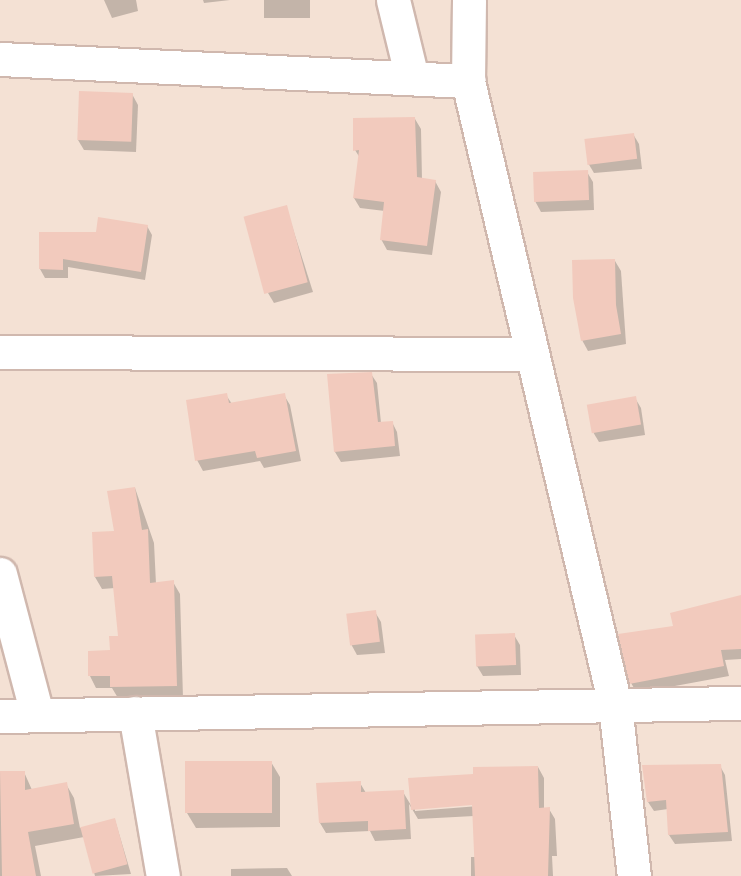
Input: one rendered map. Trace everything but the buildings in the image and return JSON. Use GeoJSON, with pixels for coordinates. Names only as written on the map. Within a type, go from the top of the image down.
{"type":"FeatureCollection","features":[{"type":"Feature","properties":{"kind":"street"},"geometry":{"type":"LineString","coordinates":[[393,0],[412,78]]}},
{"type":"Feature","properties":{"kind":"street"},"geometry":{"type":"LineString","coordinates":[[469,0],[468,81],[615,705],[634,876]]}},
{"type":"Feature","properties":{"kind":"street"},"geometry":{"type":"LineString","coordinates":[[0,59],[468,81]]}},
{"type":"Feature","properties":{"kind":"street"},"geometry":{"type":"LineString","coordinates":[[0,352],[531,354]]}},
{"type":"Feature","properties":{"kind":"street"},"geometry":{"type":"LineString","coordinates":[[0,574],[37,714]]}},
{"type":"Feature","properties":{"kind":"street"},"geometry":{"type":"LineString","coordinates":[[0,716],[741,703]]}},
{"type":"Feature","properties":{"kind":"street"},"geometry":{"type":"LineString","coordinates":[[135,713],[163,876]]}},
{"type":"Feature","properties":{"kind":"shaded area"},"geometry":{"type":"Polygon","coordinates":[[[0,0],[741,0],[741,876],[0,876],[0,0]]]}}]}
